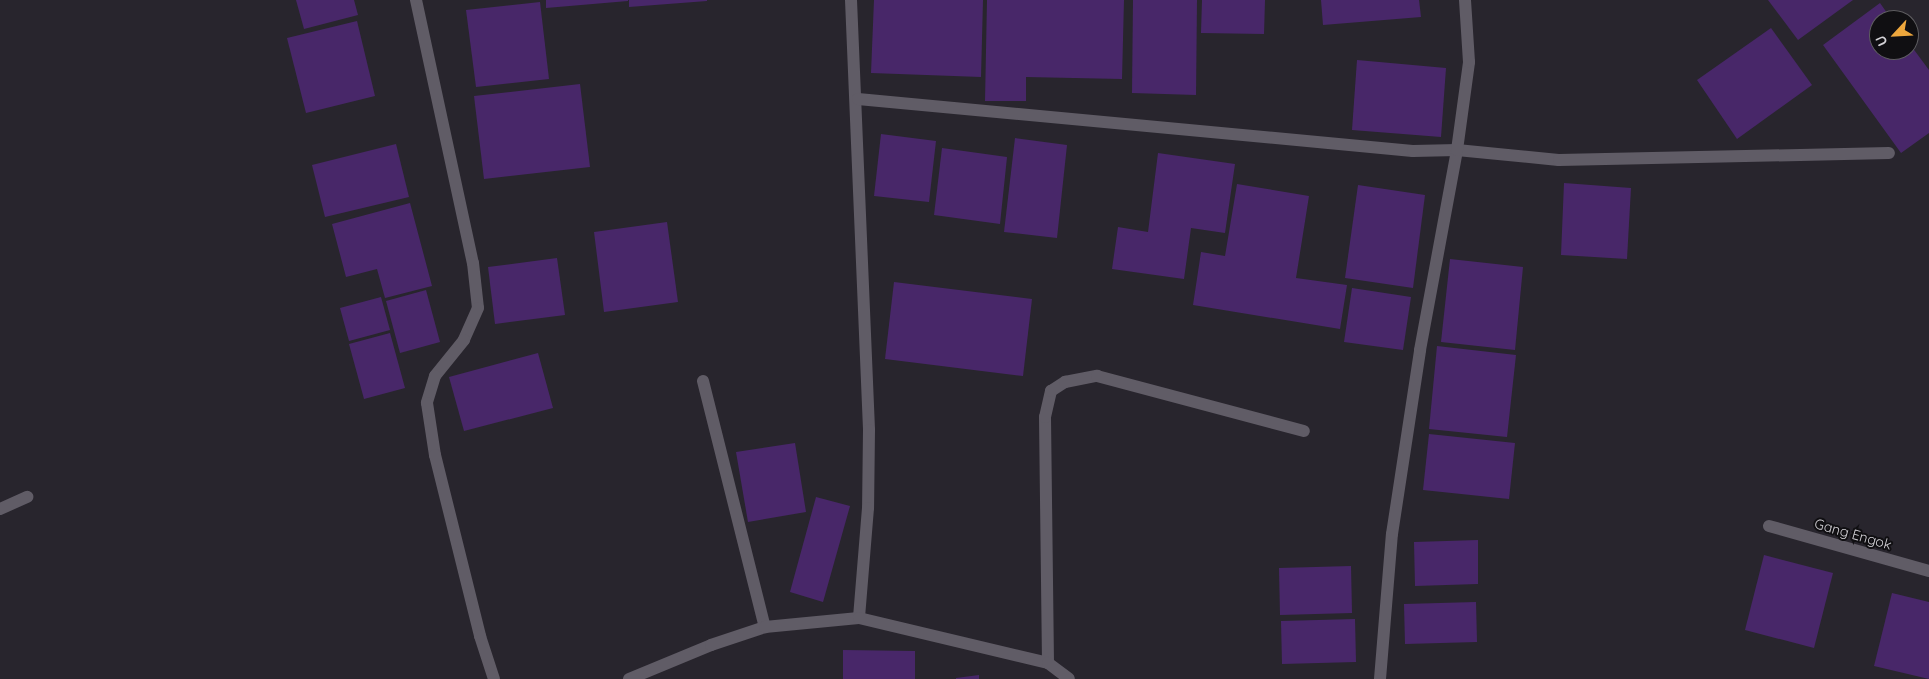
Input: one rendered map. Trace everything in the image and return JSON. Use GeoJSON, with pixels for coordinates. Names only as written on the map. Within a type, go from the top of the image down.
{"type":"FeatureCollection","features":[{"type":"Feature","properties":{"kind":"street"},"geometry":{"type":"LineString","coordinates":[[416,0],[473,263],[478,308],[464,340],[435,376],[427,403],[436,455],[477,627],[494,679]]}},
{"type":"Feature","properties":{"kind":"street"},"geometry":{"type":"LineString","coordinates":[[851,0],[858,99],[869,430],[868,508],[859,618]]}},
{"type":"Feature","properties":{"kind":"street"},"geometry":{"type":"LineString","coordinates":[[1380,679],[1392,534],[1420,350],[1457,150],[1469,62],[1465,0]]}},
{"type":"Feature","properties":{"kind":"street"},"geometry":{"type":"LineString","coordinates":[[858,99],[1413,151],[1457,150],[1559,160],[1889,153]]}},
{"type":"Feature","properties":{"kind":"street"},"geometry":{"type":"LineString","coordinates":[[1048,664],[1045,417],[1051,391],[1065,382],[1097,376],[1304,431]]}},
{"type":"Feature","properties":{"kind":"street"},"geometry":{"type":"LineString","coordinates":[[703,381],[765,627]]}},
{"type":"Feature","properties":{"kind":"street"},"geometry":{"type":"LineString","coordinates":[[0,509],[27,497]]}},
{"type":"Feature","properties":{"kind":"street","name":"Gang Engok"},"geometry":{"type":"LineString","coordinates":[[1769,526],[1929,571]]}},
{"type":"Feature","properties":{"kind":"street"},"geometry":{"type":"LineString","coordinates":[[629,679],[711,644],[765,627],[859,618],[1048,664],[1069,679]]}},
{"type":"Feature","properties":{"kind":"building"},"geometry":{"type":"Polygon","coordinates":[[[296,0],[354,0],[358,15],[304,29],[296,0]]]}},
{"type":"Feature","properties":{"kind":"building"},"geometry":{"type":"Polygon","coordinates":[[[546,0],[628,0],[628,1],[546,8],[546,0]]]}},
{"type":"Feature","properties":{"kind":"building"},"geometry":{"type":"Polygon","coordinates":[[[629,0],[707,0],[707,1],[629,7],[629,0]]]}},
{"type":"Feature","properties":{"kind":"building"},"geometry":{"type":"Polygon","coordinates":[[[874,0],[983,0],[981,77],[871,73],[874,0]]]}},
{"type":"Feature","properties":{"kind":"building"},"geometry":{"type":"Polygon","coordinates":[[[987,0],[1124,0],[1122,79],[1026,77],[1026,101],[985,101],[987,0]]]}},
{"type":"Feature","properties":{"kind":"building"},"geometry":{"type":"Polygon","coordinates":[[[1133,0],[1197,0],[1196,95],[1132,93],[1133,0]]]}},
{"type":"Feature","properties":{"kind":"building"},"geometry":{"type":"Polygon","coordinates":[[[1202,0],[1265,0],[1264,34],[1201,33],[1202,0]]]}},
{"type":"Feature","properties":{"kind":"building"},"geometry":{"type":"Polygon","coordinates":[[[1321,0],[1419,0],[1421,17],[1323,25],[1321,0]]]}},
{"type":"Feature","properties":{"kind":"building"},"geometry":{"type":"Polygon","coordinates":[[[1768,0],[1853,0],[1798,40],[1768,0]]]}},
{"type":"Feature","properties":{"kind":"building"},"geometry":{"type":"Polygon","coordinates":[[[540,2],[549,79],[476,87],[466,10],[540,2]]]}},
{"type":"Feature","properties":{"kind":"building"},"geometry":{"type":"Polygon","coordinates":[[[1880,3],[1885,10],[1870,10],[1880,3]]]}},
{"type":"Feature","properties":{"kind":"building"},"geometry":{"type":"Polygon","coordinates":[[[1869,11],[1869,60],[1919,60],[1919,56],[1929,70],[1929,133],[1901,153],[1823,45],[1869,11]]]}},
{"type":"Feature","properties":{"kind":"building"},"geometry":{"type":"Polygon","coordinates":[[[357,21],[375,96],[306,113],[287,38],[357,21]]]}},
{"type":"Feature","properties":{"kind":"building"},"geometry":{"type":"Polygon","coordinates":[[[1771,28],[1812,85],[1737,139],[1697,80],[1771,28]]]}},
{"type":"Feature","properties":{"kind":"building"},"geometry":{"type":"Polygon","coordinates":[[[1357,60],[1446,68],[1441,137],[1352,130],[1357,60]]]}},
{"type":"Feature","properties":{"kind":"building"},"geometry":{"type":"Polygon","coordinates":[[[580,84],[590,167],[484,179],[474,96],[580,84]]]}},
{"type":"Feature","properties":{"kind":"building"},"geometry":{"type":"Polygon","coordinates":[[[881,134],[936,141],[929,202],[874,196],[881,134]]]}},
{"type":"Feature","properties":{"kind":"building"},"geometry":{"type":"Polygon","coordinates":[[[1015,138],[1067,145],[1057,238],[1004,232],[1015,138]]]}},
{"type":"Feature","properties":{"kind":"building"},"geometry":{"type":"Polygon","coordinates":[[[396,144],[409,197],[325,217],[312,165],[396,144]]]}},
{"type":"Feature","properties":{"kind":"building"},"geometry":{"type":"Polygon","coordinates":[[[942,148],[1007,157],[1000,224],[934,215],[942,148]]]}},
{"type":"Feature","properties":{"kind":"building"},"geometry":{"type":"Polygon","coordinates":[[[1158,153],[1235,164],[1225,233],[1191,228],[1184,279],[1112,269],[1118,227],[1148,232],[1158,153]]]}},
{"type":"Feature","properties":{"kind":"building"},"geometry":{"type":"Polygon","coordinates":[[[1564,183],[1631,188],[1627,259],[1561,255],[1564,183]]]}},
{"type":"Feature","properties":{"kind":"building"},"geometry":{"type":"Polygon","coordinates":[[[1237,184],[1309,196],[1296,278],[1347,285],[1340,329],[1193,305],[1201,252],[1225,256],[1237,184]]]}},
{"type":"Feature","properties":{"kind":"building"},"geometry":{"type":"Polygon","coordinates":[[[1358,185],[1425,195],[1413,288],[1345,278],[1358,185]]]}},
{"type":"Feature","properties":{"kind":"building"},"geometry":{"type":"Polygon","coordinates":[[[410,203],[432,286],[385,298],[377,269],[346,277],[332,224],[410,203]]]}},
{"type":"Feature","properties":{"kind":"building"},"geometry":{"type":"Polygon","coordinates":[[[667,222],[678,302],[604,312],[594,232],[667,222]]]}},
{"type":"Feature","properties":{"kind":"building"},"geometry":{"type":"Polygon","coordinates":[[[557,258],[565,315],[495,324],[488,267],[557,258]]]}},
{"type":"Feature","properties":{"kind":"building"},"geometry":{"type":"Polygon","coordinates":[[[1450,259],[1523,267],[1515,350],[1441,342],[1450,259]]]}},
{"type":"Feature","properties":{"kind":"building"},"geometry":{"type":"Polygon","coordinates":[[[894,282],[1032,299],[1023,376],[885,359],[894,282]]]}},
{"type":"Feature","properties":{"kind":"building"},"geometry":{"type":"Polygon","coordinates":[[[1352,288],[1411,297],[1403,350],[1344,342],[1352,288]]]}},
{"type":"Feature","properties":{"kind":"building"},"geometry":{"type":"Polygon","coordinates":[[[426,290],[440,342],[400,353],[386,301],[426,290]]]}},
{"type":"Feature","properties":{"kind":"building"},"geometry":{"type":"Polygon","coordinates":[[[381,297],[390,330],[349,341],[340,308],[381,297]]]}},
{"type":"Feature","properties":{"kind":"building"},"geometry":{"type":"Polygon","coordinates":[[[390,333],[405,388],[364,399],[349,344],[390,333]]]}},
{"type":"Feature","properties":{"kind":"building"},"geometry":{"type":"Polygon","coordinates":[[[1437,346],[1516,355],[1507,437],[1429,429],[1437,346]]]}},
{"type":"Feature","properties":{"kind":"building"},"geometry":{"type":"Polygon","coordinates":[[[538,353],[553,408],[464,431],[449,377],[538,353]]]}},
{"type":"Feature","properties":{"kind":"building"},"geometry":{"type":"Polygon","coordinates":[[[1429,434],[1515,443],[1509,499],[1423,490],[1429,434]]]}},
{"type":"Feature","properties":{"kind":"building"},"geometry":{"type":"Polygon","coordinates":[[[795,443],[806,512],[748,522],[736,452],[795,443]]]}},
{"type":"Feature","properties":{"kind":"building"},"geometry":{"type":"Polygon","coordinates":[[[816,497],[850,506],[823,602],[790,592],[816,497]]]}},
{"type":"Feature","properties":{"kind":"building"},"geometry":{"type":"Polygon","coordinates":[[[1478,540],[1478,584],[1415,586],[1414,542],[1478,540]]]}},
{"type":"Feature","properties":{"kind":"building"},"geometry":{"type":"Polygon","coordinates":[[[1764,555],[1833,573],[1814,648],[1745,630],[1764,555]]]}},
{"type":"Feature","properties":{"kind":"building"},"geometry":{"type":"Polygon","coordinates":[[[1351,566],[1352,613],[1280,615],[1279,568],[1351,566]]]}},
{"type":"Feature","properties":{"kind":"building"},"geometry":{"type":"Polygon","coordinates":[[[1892,593],[1929,602],[1929,679],[1874,666],[1892,593]]]}},
{"type":"Feature","properties":{"kind":"building"},"geometry":{"type":"Polygon","coordinates":[[[1476,602],[1477,642],[1405,644],[1404,604],[1476,602]]]}},
{"type":"Feature","properties":{"kind":"building"},"geometry":{"type":"Polygon","coordinates":[[[1355,619],[1356,662],[1282,664],[1281,621],[1355,619]]]}},
{"type":"Feature","properties":{"kind":"building"},"geometry":{"type":"Polygon","coordinates":[[[843,650],[915,651],[915,679],[843,679],[843,650]]]}},
{"type":"Feature","properties":{"kind":"building"},"geometry":{"type":"Polygon","coordinates":[[[979,675],[979,679],[956,679],[956,678],[979,675]]]}}]}
